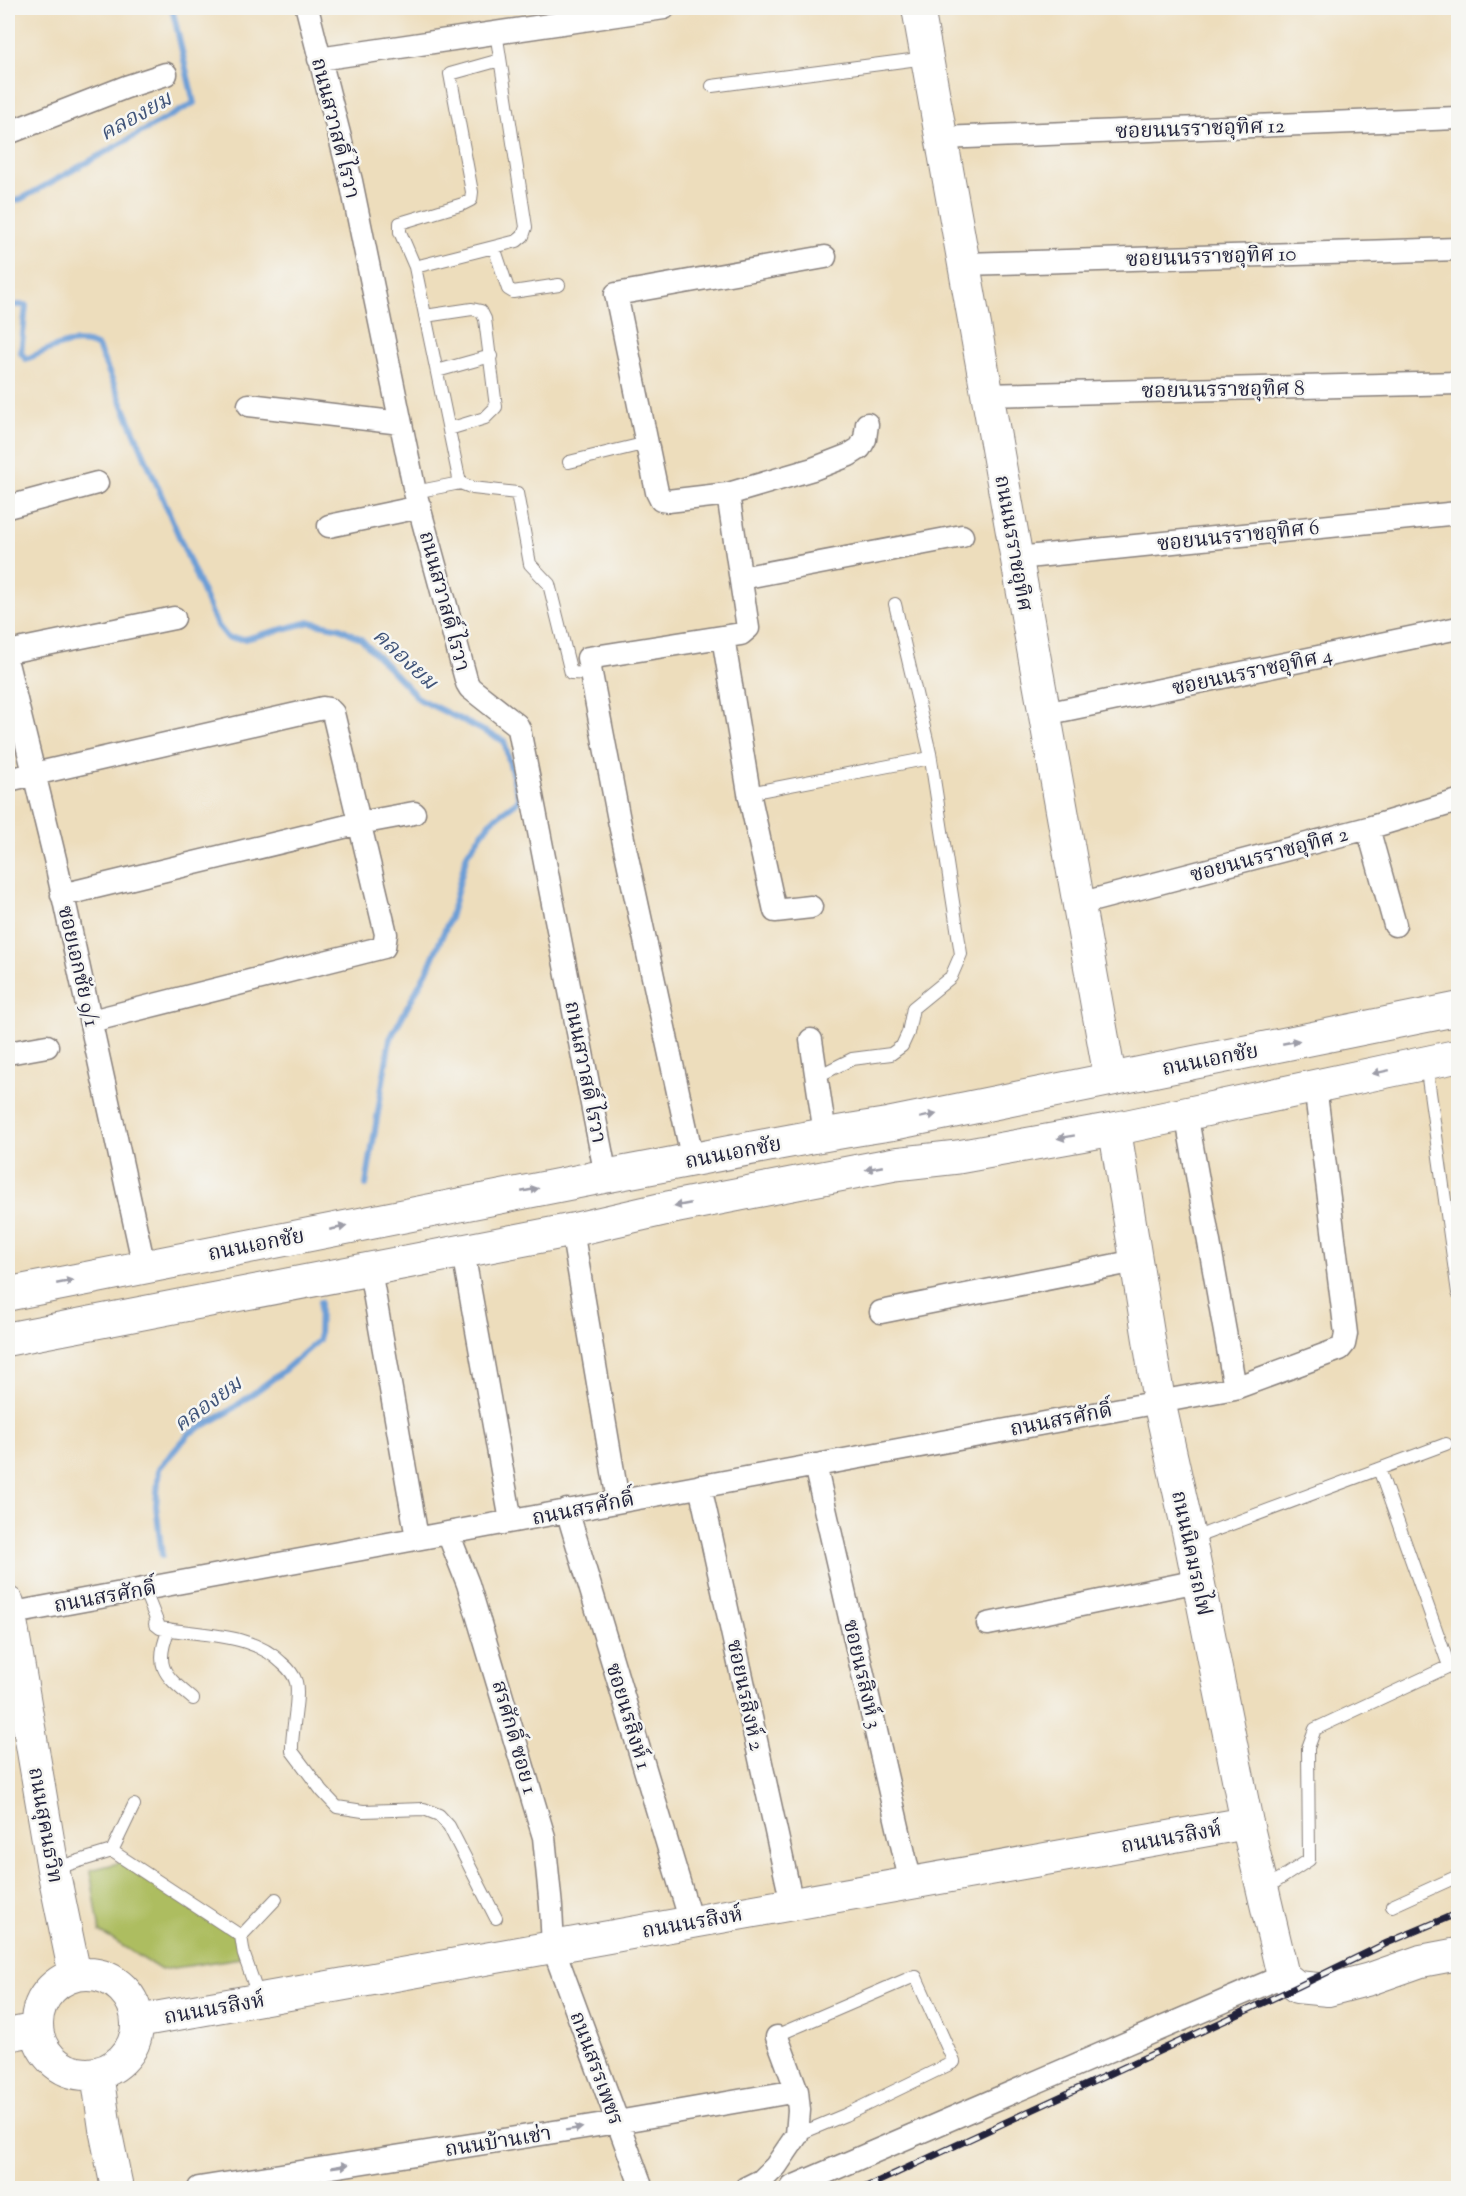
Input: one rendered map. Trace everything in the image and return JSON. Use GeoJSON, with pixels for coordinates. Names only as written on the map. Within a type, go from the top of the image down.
{"type":"FeatureCollection","features":[{"type":"Feature","properties":{"kind":"main road","name":"ถนนเอกชัย"},"geometry":{"type":"LineString","coordinates":[[8,1294],[606,1176],[825,1134],[891,1124],[1458,1009]]}},
{"type":"Feature","properties":{"kind":"main road","name":"ถนนเอกชัย"},"geometry":{"type":"LineString","coordinates":[[8,1339],[463,1252],[668,1208],[895,1164],[958,1157],[1119,1128],[1458,1056]]}},
{"type":"Feature","properties":{"kind":"main road"},"geometry":{"type":"LineString","coordinates":[[1110,1078],[1119,1128]]}},
{"type":"Feature","properties":{"kind":"street","name":"ถนนสวาสดิ์ ไรวา"},"geometry":{"type":"LineString","coordinates":[[307,8],[351,181],[417,500],[467,683],[519,729],[606,1176]]}},
{"type":"Feature","properties":{"kind":"street"},"geometry":{"type":"LineString","coordinates":[[319,59],[664,8]]}},
{"type":"Feature","properties":{"kind":"street","name":"ถนนนรราชอุทิศ"},"geometry":{"type":"LineString","coordinates":[[918,8],[1110,1078]]}},
{"type":"Feature","properties":{"kind":"street"},"geometry":{"type":"LineString","coordinates":[[8,133],[126,87],[166,75]]}},
{"type":"Feature","properties":{"kind":"street","name":"ซอยนนรราชอุทิศ 12"},"geometry":{"type":"LineString","coordinates":[[941,138],[1458,118]]}},
{"type":"Feature","properties":{"kind":"street","name":"ซอยนนรราชอุทิศ 10"},"geometry":{"type":"LineString","coordinates":[[964,264],[1458,249]]}},
{"type":"Feature","properties":{"kind":"street"},"geometry":{"type":"LineString","coordinates":[[825,258],[616,294],[660,500],[728,494],[813,469],[849,455],[860,448],[865,439],[867,424]]}},
{"type":"Feature","properties":{"kind":"street","name":"ซอยนนรราชอุทิศ 8"},"geometry":{"type":"LineString","coordinates":[[987,395],[1458,383]]}},
{"type":"Feature","properties":{"kind":"street"},"geometry":{"type":"LineString","coordinates":[[249,405],[401,423]]}},
{"type":"Feature","properties":{"kind":"street"},"geometry":{"type":"LineString","coordinates":[[8,507],[97,483]]}},
{"type":"Feature","properties":{"kind":"street"},"geometry":{"type":"LineString","coordinates":[[693,1161],[619,820],[588,658],[741,634],[748,627],[728,494]]}},
{"type":"Feature","properties":{"kind":"street"},"geometry":{"type":"LineString","coordinates":[[329,526],[417,500]]}},
{"type":"Feature","properties":{"kind":"street","name":"ซอยนนรราชอุทิศ 6"},"geometry":{"type":"LineString","coordinates":[[1017,558],[1458,513]]}},
{"type":"Feature","properties":{"kind":"street"},"geometry":{"type":"LineString","coordinates":[[741,578],[962,536]]}},
{"type":"Feature","properties":{"kind":"street"},"geometry":{"type":"LineString","coordinates":[[8,652],[174,618]]}},
{"type":"Feature","properties":{"kind":"street","name":"ซอยนนรราชอุทิศ 4"},"geometry":{"type":"LineString","coordinates":[[1045,714],[1458,628]]}},
{"type":"Feature","properties":{"kind":"street"},"geometry":{"type":"LineString","coordinates":[[723,637],[749,793],[776,911],[811,908]]}},
{"type":"Feature","properties":{"kind":"street","name":"ซอยเอกชัย 9/1"},"geometry":{"type":"LineString","coordinates":[[8,667],[35,773],[144,1266]]}},
{"type":"Feature","properties":{"kind":"street"},"geometry":{"type":"LineString","coordinates":[[8,780],[323,708],[333,713],[386,934],[384,947],[91,1021]]}},
{"type":"Feature","properties":{"kind":"street","name":"ซอยนนรราชอุทิศ 2"},"geometry":{"type":"LineString","coordinates":[[1079,904],[1368,828],[1458,801]]}},
{"type":"Feature","properties":{"kind":"street"},"geometry":{"type":"LineString","coordinates":[[62,895],[360,823],[414,813]]}},
{"type":"Feature","properties":{"kind":"street"},"geometry":{"type":"LineString","coordinates":[[1368,828],[1395,925]]}},
{"type":"Feature","properties":{"kind":"street"},"geometry":{"type":"LineString","coordinates":[[812,1040],[825,1134]]}},
{"type":"Feature","properties":{"kind":"street"},"geometry":{"type":"LineString","coordinates":[[8,1053],[46,1046]]}},
{"type":"Feature","properties":{"kind":"street","name":"ถนนสรศักดิ์"},"geometry":{"type":"LineString","coordinates":[[8,1610],[144,1589],[1235,1388],[1340,1349],[1346,1339],[1315,1086]]}},
{"type":"Feature","properties":{"kind":"street"},"geometry":{"type":"LineString","coordinates":[[1186,1113],[1235,1388]]}},
{"type":"Feature","properties":{"kind":"street","name":"ถนนนิคมรถไฟ"},"geometry":{"type":"LineString","coordinates":[[1119,1128],[1117,1143],[1159,1401],[1190,1540],[1247,1823],[1283,1976]]}},
{"type":"Feature","properties":{"kind":"street"},"geometry":{"type":"LineString","coordinates":[[572,1230],[618,1501]]}},
{"type":"Feature","properties":{"kind":"street"},"geometry":{"type":"LineString","coordinates":[[463,1252],[511,1521]]}},
{"type":"Feature","properties":{"kind":"street"},"geometry":{"type":"LineString","coordinates":[[881,1312],[1136,1261]]}},
{"type":"Feature","properties":{"kind":"street"},"geometry":{"type":"LineString","coordinates":[[370,1270],[417,1538]]}},
{"type":"Feature","properties":{"kind":"street","name":"ซอยนรสิงห์ 3"},"geometry":{"type":"LineString","coordinates":[[815,1465],[911,1884]]}},
{"type":"Feature","properties":{"kind":"street","name":"ซอยนรสิงห์ 2"},"geometry":{"type":"LineString","coordinates":[[700,1486],[792,1904]]}},
{"type":"Feature","properties":{"kind":"street","name":"ซอยนรสิงห์ 1"},"geometry":{"type":"LineString","coordinates":[[567,1510],[691,1923]]}},
{"type":"Feature","properties":{"kind":"street","name":"สรศักดิ์ ซอย 1"},"geometry":{"type":"LineString","coordinates":[[448,1533],[472,1595],[544,1837],[553,1947]]}},
{"type":"Feature","properties":{"kind":"street"},"geometry":{"type":"LineString","coordinates":[[988,1624],[1198,1581]]}},
{"type":"Feature","properties":{"kind":"street","name":"ถนนสุคนธวิท"},"geometry":{"type":"LineString","coordinates":[[8,1610],[53,1869],[75,1975]]}},
{"type":"Feature","properties":{"kind":"street","name":"ถนนนรสิงห์"},"geometry":{"type":"LineString","coordinates":[[138,2021],[1247,1823]]}},
{"type":"Feature","properties":{"kind":"street","name":"ถนนสรรเพชร"},"geometry":{"type":"LineString","coordinates":[[553,1947],[642,2188]]}},
{"type":"Feature","properties":{"kind":"street"},"geometry":{"type":"LineString","coordinates":[[792,2187],[1283,1976],[1297,1987],[1328,1990],[1370,1979],[1421,1960],[1458,1954]]}},
{"type":"Feature","properties":{"kind":"street"},"geometry":{"type":"LineString","coordinates":[[90,1973],[104,1976],[117,1983],[132,2000],[138,2021],[133,2045],[127,2055],[118,2063],[97,2073],[83,2074],[58,2065],[48,2056],[41,2044],[22,2032],[37,2015],[46,1994],[64,1979],[75,1975],[90,1973]]}},
{"type":"Feature","properties":{"kind":"street"},"geometry":{"type":"LineString","coordinates":[[752,2185],[776,2166],[797,2135],[799,2110],[797,2091],[777,2037]]}},
{"type":"Feature","properties":{"kind":"street"},"geometry":{"type":"LineString","coordinates":[[97,2073],[105,2130],[117,2188]]}},
{"type":"Feature","properties":{"kind":"street","name":"ถนนบ้านเช่า"},"geometry":{"type":"LineString","coordinates":[[199,2188],[797,2091]]}},
{"type":"Feature","properties":{"kind":"lane"},"geometry":{"type":"LineString","coordinates":[[415,267],[517,241],[523,236],[526,227],[496,32]]}},
{"type":"Feature","properties":{"kind":"lane"},"geometry":{"type":"LineString","coordinates":[[712,86],[927,58]]}},
{"type":"Feature","properties":{"kind":"lane"},"geometry":{"type":"LineString","coordinates":[[460,483],[415,267],[400,232],[400,223],[471,200],[472,192],[450,74],[500,60]]}},
{"type":"Feature","properties":{"kind":"lane"},"geometry":{"type":"LineString","coordinates":[[494,247],[508,289],[513,292],[559,285]]}},
{"type":"Feature","properties":{"kind":"lane"},"geometry":{"type":"LineString","coordinates":[[425,316],[472,309],[481,311],[485,319],[497,402],[494,411],[484,418],[448,429]]}},
{"type":"Feature","properties":{"kind":"lane"},"geometry":{"type":"LineString","coordinates":[[437,371],[491,356]]}},
{"type":"Feature","properties":{"kind":"lane"},"geometry":{"type":"LineString","coordinates":[[569,462],[647,443]]}},
{"type":"Feature","properties":{"kind":"lane"},"geometry":{"type":"LineString","coordinates":[[417,500],[460,483],[473,488],[517,493],[530,564],[549,584],[572,673],[591,674]]}},
{"type":"Feature","properties":{"kind":"lane"},"geometry":{"type":"LineString","coordinates":[[818,1076],[852,1059],[891,1054],[902,1046],[908,1033],[913,1008],[951,977],[961,954],[930,758],[895,604]]}},
{"type":"Feature","properties":{"kind":"lane"},"geometry":{"type":"LineString","coordinates":[[749,793],[930,758]]}},
{"type":"Feature","properties":{"kind":"lane"},"geometry":{"type":"LineString","coordinates":[[1426,1063],[1458,1293]]}},
{"type":"Feature","properties":{"kind":"lane"},"geometry":{"type":"LineString","coordinates":[[1190,1540],[1446,1444]]}},
{"type":"Feature","properties":{"kind":"lane"},"geometry":{"type":"LineString","coordinates":[[1262,1891],[1309,1860],[1308,1748],[1315,1729],[1454,1664],[1379,1469]]}},
{"type":"Feature","properties":{"kind":"lane"},"geometry":{"type":"LineString","coordinates":[[144,1589],[158,1624],[155,1624],[169,1629],[227,1637],[262,1647],[271,1652],[288,1668],[296,1683],[292,1751],[328,1798],[337,1806],[349,1810],[424,1809],[439,1815],[449,1826],[496,1918]]}},
{"type":"Feature","properties":{"kind":"lane"},"geometry":{"type":"LineString","coordinates":[[169,1629],[162,1646],[165,1674],[193,1699]]}},
{"type":"Feature","properties":{"kind":"lane"},"geometry":{"type":"LineString","coordinates":[[53,1869],[112,1851],[134,1805]]}},
{"type":"Feature","properties":{"kind":"lane"},"geometry":{"type":"LineString","coordinates":[[112,1851],[241,1936],[244,1955],[260,2000]]}},
{"type":"Feature","properties":{"kind":"lane"},"geometry":{"type":"LineString","coordinates":[[1392,1906],[1458,1876]]}},
{"type":"Feature","properties":{"kind":"lane"},"geometry":{"type":"LineString","coordinates":[[241,1936],[276,1899]]}},
{"type":"Feature","properties":{"kind":"lane"},"geometry":{"type":"LineString","coordinates":[[777,2037],[916,1977],[954,2062],[845,2115],[797,2135]]}},
{"type":"Feature","properties":{"kind":"green space"},"geometry":{"type":"Polygon","coordinates":[[[122,1862],[237,1936],[240,1958],[161,1970],[100,1932],[90,1870],[122,1862]]]}},
{"type":"Feature","properties":{"kind":"waterway","name":"คลองยม"},"geometry":{"type":"LineString","coordinates":[[8,203],[21,199],[194,103],[172,8]]}},
{"type":"Feature","properties":{"kind":"waterway","name":"คลองยม"},"geometry":{"type":"LineString","coordinates":[[8,305],[26,305],[21,353],[26,359],[71,343],[89,343],[98,347],[216,623],[228,638],[245,639],[310,622],[340,628],[361,639],[419,699],[504,741],[519,800],[491,821],[467,854],[450,918],[427,971],[390,1039],[366,1185]]}},
{"type":"Feature","properties":{"kind":"waterway","name":"คลองยม"},"geometry":{"type":"LineString","coordinates":[[162,1556],[156,1506],[159,1468],[190,1433],[228,1412],[282,1372],[319,1340],[320,1302]]}},
{"type":"Feature","properties":{"kind":"railway"},"geometry":{"type":"LineString","coordinates":[[864,2188],[1387,1943],[1458,1913]]}}]}
